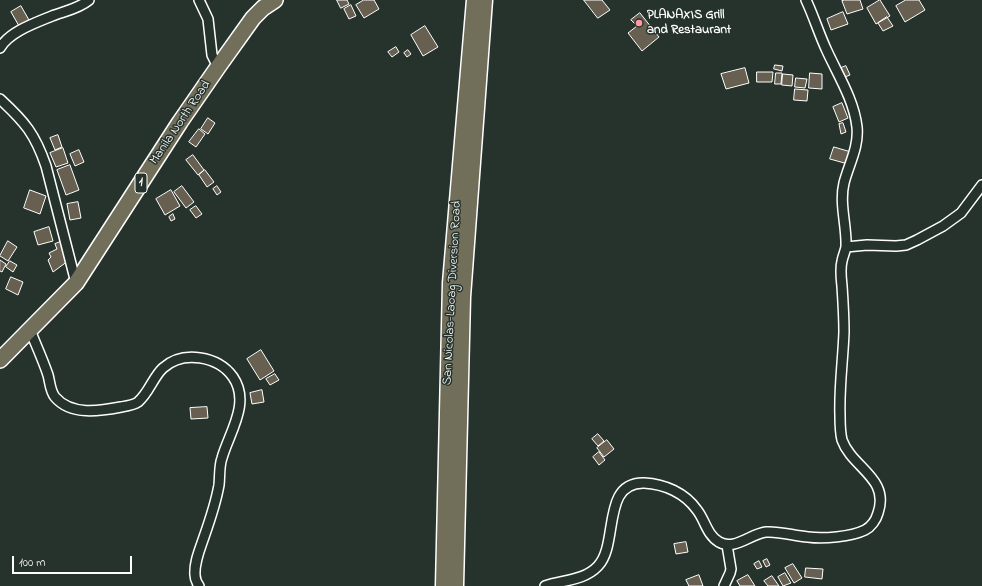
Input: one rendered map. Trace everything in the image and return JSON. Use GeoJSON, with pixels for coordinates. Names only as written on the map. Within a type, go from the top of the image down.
{"type":"FeatureCollection","features":[{"type":"Feature","properties":{"kind":"highway","name":"Manila North Road"},"geometry":{"type":"LineString","coordinates":[[0,360],[76,283],[180,122],[262,4],[275,0]]}},
{"type":"Feature","properties":{"kind":"main road","name":"San Nicolas-Laoag Diversion Road"},"geometry":{"type":"LineString","coordinates":[[443,586],[450,283],[474,0]]}},
{"type":"Feature","properties":{"kind":"main road","name":"San Nicolas-Laoag Diversion Road"},"geometry":{"type":"LineString","coordinates":[[456,586],[463,297],[485,0]]}},
{"type":"Feature","properties":{"kind":"street"},"geometry":{"type":"LineString","coordinates":[[0,48],[4,41],[13,34],[52,16],[79,7],[89,0]]}},
{"type":"Feature","properties":{"kind":"street"},"geometry":{"type":"LineString","coordinates":[[199,0],[208,19],[212,54],[218,67]]}},
{"type":"Feature","properties":{"kind":"street"},"geometry":{"type":"LineString","coordinates":[[545,586],[581,577],[592,572],[599,566],[607,549],[617,500],[627,487],[638,483],[647,483],[674,490],[684,497],[697,510],[710,534],[716,540],[727,545],[733,545],[757,533],[771,532],[824,538],[844,536],[864,530],[875,520],[879,511],[880,498],[878,488],[871,476],[846,450],[840,428],[839,399],[844,330],[840,273],[846,247],[843,195],[844,183],[857,139],[857,127],[853,109],[847,93],[822,40],[814,16],[806,0]]}},
{"type":"Feature","properties":{"kind":"street"},"geometry":{"type":"LineString","coordinates":[[0,99],[31,131],[40,147],[76,283]]}},
{"type":"Feature","properties":{"kind":"street"},"geometry":{"type":"LineString","coordinates":[[846,247],[867,245],[896,246],[906,245],[918,240],[943,226],[961,213],[982,185]]}},
{"type":"Feature","properties":{"kind":"street"},"geometry":{"type":"LineString","coordinates":[[30,330],[48,376],[53,394],[60,402],[78,409],[102,410],[134,404],[141,399],[163,368],[173,361],[186,357],[212,361],[227,371],[234,378],[238,388],[240,404],[238,415],[221,460],[219,485],[197,559],[195,576],[200,586]]}},
{"type":"Feature","properties":{"kind":"street"},"geometry":{"type":"LineString","coordinates":[[724,586],[731,569],[727,545]]}},
{"type":"Feature","properties":{"kind":"building"},"geometry":{"type":"Polygon","coordinates":[[[337,0],[347,0],[349,4],[341,8],[337,0]]]}},
{"type":"Feature","properties":{"kind":"building"},"geometry":{"type":"Polygon","coordinates":[[[364,0],[374,0],[379,9],[364,18],[356,5],[364,0]]]}},
{"type":"Feature","properties":{"kind":"building"},"geometry":{"type":"Polygon","coordinates":[[[584,0],[602,0],[610,10],[598,18],[584,0]]]}},
{"type":"Feature","properties":{"kind":"building"},"geometry":{"type":"Polygon","coordinates":[[[860,0],[863,9],[847,14],[842,1],[860,0]]]}},
{"type":"Feature","properties":{"kind":"building"},"geometry":{"type":"Polygon","coordinates":[[[880,0],[890,16],[876,24],[867,8],[880,0]]]}},
{"type":"Feature","properties":{"kind":"building"},"geometry":{"type":"Polygon","coordinates":[[[906,0],[919,0],[925,10],[905,22],[896,6],[906,0]]]}},
{"type":"Feature","properties":{"kind":"building"},"geometry":{"type":"Polygon","coordinates":[[[351,5],[356,16],[349,19],[344,9],[351,5]]]}},
{"type":"Feature","properties":{"kind":"building"},"geometry":{"type":"Polygon","coordinates":[[[21,6],[29,20],[19,26],[11,12],[21,6]]]}},
{"type":"Feature","properties":{"kind":"building"},"geometry":{"type":"Polygon","coordinates":[[[843,12],[848,24],[831,30],[827,19],[843,12]]]}},
{"type":"Feature","properties":{"kind":"building"},"geometry":{"type":"Polygon","coordinates":[[[640,13],[659,37],[642,51],[628,33],[637,26],[631,20],[640,13]]]}},
{"type":"Feature","properties":{"kind":"building"},"geometry":{"type":"Polygon","coordinates":[[[887,17],[893,26],[883,31],[878,23],[887,17]]]}},
{"type":"Feature","properties":{"kind":"building"},"geometry":{"type":"Polygon","coordinates":[[[425,26],[438,47],[423,56],[411,35],[425,26]]]}},
{"type":"Feature","properties":{"kind":"building"},"geometry":{"type":"Polygon","coordinates":[[[396,47],[399,52],[392,57],[388,52],[396,47]]]}},
{"type":"Feature","properties":{"kind":"building"},"geometry":{"type":"Polygon","coordinates":[[[408,50],[411,54],[407,57],[404,53],[408,50]]]}},
{"type":"Feature","properties":{"kind":"building"},"geometry":{"type":"Polygon","coordinates":[[[775,65],[783,66],[782,71],[774,69],[775,65]]]}},
{"type":"Feature","properties":{"kind":"building"},"geometry":{"type":"Polygon","coordinates":[[[846,66],[850,75],[845,77],[841,68],[846,66]]]}},
{"type":"Feature","properties":{"kind":"building"},"geometry":{"type":"Polygon","coordinates":[[[745,68],[749,83],[726,89],[721,74],[745,68]]]}},
{"type":"Feature","properties":{"kind":"building"},"geometry":{"type":"Polygon","coordinates":[[[757,72],[773,72],[772,82],[757,82],[757,72]]]}},
{"type":"Feature","properties":{"kind":"building"},"geometry":{"type":"Polygon","coordinates":[[[776,73],[782,73],[781,84],[775,84],[776,73]]]}},
{"type":"Feature","properties":{"kind":"building"},"geometry":{"type":"Polygon","coordinates":[[[810,73],[822,74],[822,89],[809,88],[810,73]]]}},
{"type":"Feature","properties":{"kind":"building"},"geometry":{"type":"Polygon","coordinates":[[[783,74],[793,75],[792,86],[782,85],[783,74]]]}},
{"type":"Feature","properties":{"kind":"building"},"geometry":{"type":"Polygon","coordinates":[[[796,78],[807,79],[805,88],[795,87],[796,78]]]}},
{"type":"Feature","properties":{"kind":"building"},"geometry":{"type":"Polygon","coordinates":[[[795,89],[808,90],[807,101],[794,100],[795,89]]]}},
{"type":"Feature","properties":{"kind":"building"},"geometry":{"type":"Polygon","coordinates":[[[842,103],[848,118],[839,122],[833,107],[842,103]]]}},
{"type":"Feature","properties":{"kind":"building"},"geometry":{"type":"Polygon","coordinates":[[[208,118],[215,123],[208,134],[201,129],[208,118]]]}},
{"type":"Feature","properties":{"kind":"building"},"geometry":{"type":"Polygon","coordinates":[[[843,123],[846,132],[841,134],[839,124],[843,123]]]}},
{"type":"Feature","properties":{"kind":"building"},"geometry":{"type":"Polygon","coordinates":[[[199,129],[205,134],[196,147],[189,142],[199,129]]]}},
{"type":"Feature","properties":{"kind":"building"},"geometry":{"type":"Polygon","coordinates":[[[58,135],[62,147],[55,150],[50,138],[58,135]]]}},
{"type":"Feature","properties":{"kind":"building"},"geometry":{"type":"Polygon","coordinates":[[[834,147],[851,152],[848,164],[830,159],[834,147]]]}},
{"type":"Feature","properties":{"kind":"building"},"geometry":{"type":"Polygon","coordinates":[[[63,148],[68,163],[56,167],[50,153],[63,148]]]}},
{"type":"Feature","properties":{"kind":"building"},"geometry":{"type":"Polygon","coordinates":[[[79,150],[84,162],[75,166],[70,154],[79,150]]]}},
{"type":"Feature","properties":{"kind":"building"},"geometry":{"type":"Polygon","coordinates":[[[193,155],[204,170],[198,175],[186,160],[193,155]]]}},
{"type":"Feature","properties":{"kind":"building"},"geometry":{"type":"Polygon","coordinates":[[[70,165],[79,190],[66,195],[57,170],[70,165]]]}},
{"type":"Feature","properties":{"kind":"building"},"geometry":{"type":"Polygon","coordinates":[[[205,170],[214,182],[207,187],[199,175],[205,170]]]}},
{"type":"Feature","properties":{"kind":"building"},"geometry":{"type":"Polygon","coordinates":[[[182,186],[194,202],[186,208],[174,192],[182,186]]]}},
{"type":"Feature","properties":{"kind":"building"},"geometry":{"type":"Polygon","coordinates":[[[217,186],[221,192],[217,195],[213,189],[217,186]]]}},
{"type":"Feature","properties":{"kind":"building"},"geometry":{"type":"Polygon","coordinates":[[[30,190],[46,196],[40,214],[24,208],[30,190]]]}},
{"type":"Feature","properties":{"kind":"building"},"geometry":{"type":"Polygon","coordinates":[[[171,190],[180,206],[165,215],[156,199],[171,190]]]}},
{"type":"Feature","properties":{"kind":"building"},"geometry":{"type":"Polygon","coordinates":[[[78,202],[81,218],[70,220],[67,204],[78,202]]]}},
{"type":"Feature","properties":{"kind":"building"},"geometry":{"type":"Polygon","coordinates":[[[196,206],[202,214],[196,218],[190,210],[196,206]]]}},
{"type":"Feature","properties":{"kind":"building"},"geometry":{"type":"Polygon","coordinates":[[[173,214],[175,219],[171,221],[169,217],[173,214]]]}},
{"type":"Feature","properties":{"kind":"building"},"geometry":{"type":"Polygon","coordinates":[[[49,227],[53,241],[38,245],[34,232],[49,227]]]}},
{"type":"Feature","properties":{"kind":"building"},"geometry":{"type":"Polygon","coordinates":[[[8,241],[17,247],[8,261],[0,256],[8,241]]]}},
{"type":"Feature","properties":{"kind":"building"},"geometry":{"type":"Polygon","coordinates":[[[63,241],[68,261],[53,272],[48,260],[51,257],[49,253],[57,249],[55,244],[63,241]]]}},
{"type":"Feature","properties":{"kind":"building"},"geometry":{"type":"Polygon","coordinates":[[[0,260],[6,264],[2,272],[0,271],[0,260]]]}},
{"type":"Feature","properties":{"kind":"building"},"geometry":{"type":"Polygon","coordinates":[[[10,261],[17,265],[13,272],[6,267],[10,261]]]}},
{"type":"Feature","properties":{"kind":"building"},"geometry":{"type":"Polygon","coordinates":[[[11,277],[23,282],[18,295],[6,289],[11,277]]]}},
{"type":"Feature","properties":{"kind":"building"},"geometry":{"type":"Polygon","coordinates":[[[261,350],[274,371],[260,380],[247,359],[261,350]]]}},
{"type":"Feature","properties":{"kind":"building"},"geometry":{"type":"Polygon","coordinates":[[[275,374],[279,380],[270,385],[266,379],[275,374]]]}},
{"type":"Feature","properties":{"kind":"building"},"geometry":{"type":"Polygon","coordinates":[[[262,390],[264,402],[252,404],[250,393],[262,390]]]}},
{"type":"Feature","properties":{"kind":"building"},"geometry":{"type":"Polygon","coordinates":[[[207,407],[208,418],[191,419],[190,408],[207,407]]]}},
{"type":"Feature","properties":{"kind":"building"},"geometry":{"type":"Polygon","coordinates":[[[598,434],[604,441],[598,446],[592,439],[598,434]]]}},
{"type":"Feature","properties":{"kind":"building"},"geometry":{"type":"Polygon","coordinates":[[[607,440],[614,449],[604,457],[597,448],[607,440]]]}},
{"type":"Feature","properties":{"kind":"building"},"geometry":{"type":"Polygon","coordinates":[[[599,452],[605,460],[599,465],[593,457],[599,452]]]}},
{"type":"Feature","properties":{"kind":"building"},"geometry":{"type":"Polygon","coordinates":[[[686,542],[688,552],[676,554],[674,544],[686,542]]]}},
{"type":"Feature","properties":{"kind":"building"},"geometry":{"type":"Polygon","coordinates":[[[767,559],[770,565],[766,567],[763,561],[767,559]]]}},
{"type":"Feature","properties":{"kind":"building"},"geometry":{"type":"Polygon","coordinates":[[[759,561],[762,567],[757,569],[754,564],[759,561]]]}},
{"type":"Feature","properties":{"kind":"building"},"geometry":{"type":"Polygon","coordinates":[[[793,564],[802,578],[794,583],[785,568],[793,564]]]}},
{"type":"Feature","properties":{"kind":"building"},"geometry":{"type":"Polygon","coordinates":[[[806,568],[823,569],[822,579],[805,577],[806,568]]]}},
{"type":"Feature","properties":{"kind":"building"},"geometry":{"type":"Polygon","coordinates":[[[785,573],[791,583],[783,586],[778,577],[785,573]]]}},
{"type":"Feature","properties":{"kind":"building"},"geometry":{"type":"Polygon","coordinates":[[[699,575],[703,586],[689,586],[686,580],[699,575]]]}},
{"type":"Feature","properties":{"kind":"building"},"geometry":{"type":"Polygon","coordinates":[[[748,575],[755,586],[740,586],[737,581],[748,575]]]}},
{"type":"Feature","properties":{"kind":"building"},"geometry":{"type":"Polygon","coordinates":[[[772,576],[779,586],[768,586],[764,581],[772,576]]]}},
{"type":"Feature","properties":{"kind":"place","name":"PLANAXIS Grill and Restaurant"},"geometry":{"type":"Point","coordinates":[639,23]}}]}
